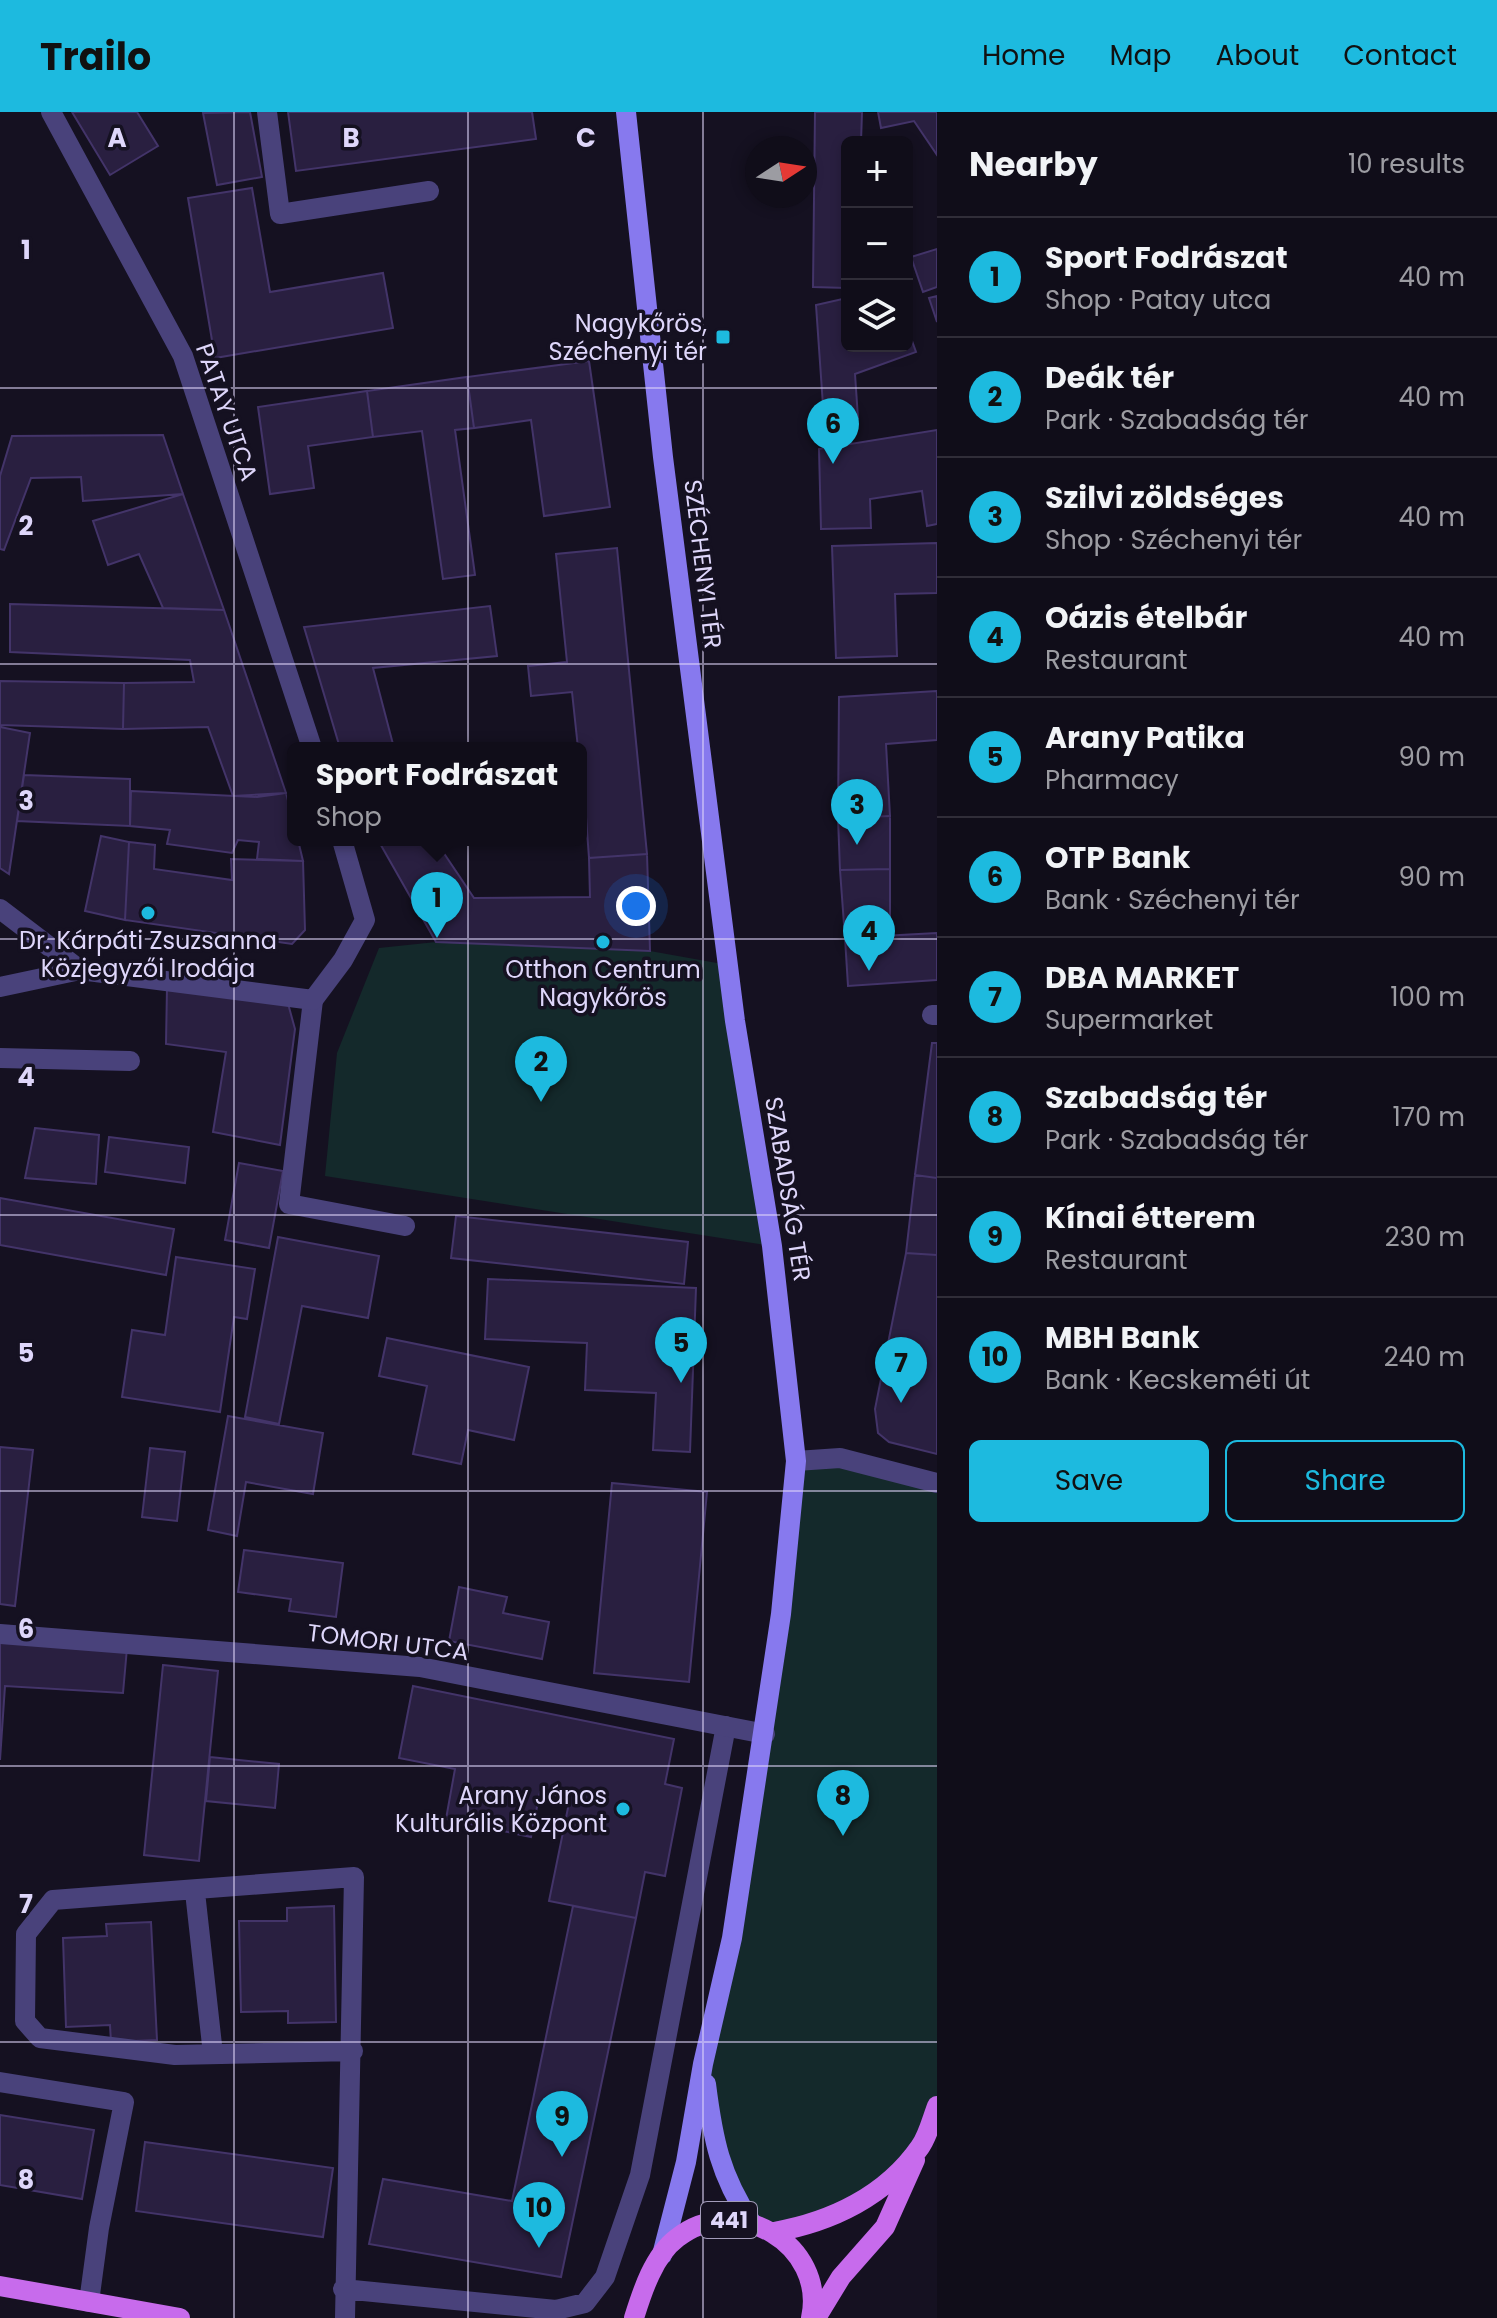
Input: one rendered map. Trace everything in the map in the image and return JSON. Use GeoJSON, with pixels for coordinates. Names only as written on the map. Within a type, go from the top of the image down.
{"type":"FeatureCollection","features":[{"type":"Feature","properties":{"kind":"main road","name":"SZÉCHENYI TÉR"},"geometry":{"type":"LineString","coordinates":[[626,112],[663,457],[735,1021]]}},
{"type":"Feature","properties":{"kind":"main road","name":"SZABADSÁG TÉR"},"geometry":{"type":"LineString","coordinates":[[662,2255],[686,2162],[703,2064],[732,1938],[765,1734],[790,1542],[796,1461],[772,1246],[735,1021]]}},
{"type":"Feature","properties":{"kind":"main road"},"geometry":{"type":"LineString","coordinates":[[703,2064],[714,2145],[728,2188],[751,2222]]}},
{"type":"Feature","properties":{"kind":"main road","name":"441"},"geometry":{"type":"LineString","coordinates":[[814,2318],[841,2277],[885,2227],[937,2106]]}},
{"type":"Feature","properties":{"kind":"main road","name":"441"},"geometry":{"type":"LineString","coordinates":[[774,2232],[831,2216],[876,2193],[921,2146]]}},
{"type":"Feature","properties":{"kind":"main road","name":"441"},"geometry":{"type":"LineString","coordinates":[[619,2318],[642,2291],[662,2255],[676,2238],[692,2229],[722,2221],[751,2222],[774,2232],[793,2248],[805,2267],[815,2299],[814,2318]]}},
{"type":"Feature","properties":{"kind":"main road"},"geometry":{"type":"LineString","coordinates":[[0,2286],[180,2318]]}},
{"type":"Feature","properties":{"kind":"main road","name":"441"},"geometry":{"type":"LineString","coordinates":[[634,2318],[642,2291]]}},
{"type":"Feature","properties":{"kind":"street","name":"PATAY UTCA"},"geometry":{"type":"LineString","coordinates":[[51,112],[183,356],[310,742]]}},
{"type":"Feature","properties":{"kind":"street"},"geometry":{"type":"LineString","coordinates":[[267,112],[280,214],[429,191]]}},
{"type":"Feature","properties":{"kind":"street"},"geometry":{"type":"LineString","coordinates":[[344,846],[365,920],[343,960],[313,1000],[289,1204],[405,1226]]}},
{"type":"Feature","properties":{"kind":"street"},"geometry":{"type":"LineString","coordinates":[[0,909],[80,970]]}},
{"type":"Feature","properties":{"kind":"street"},"geometry":{"type":"LineString","coordinates":[[0,987],[80,970],[313,1000]]}},
{"type":"Feature","properties":{"kind":"street"},"geometry":{"type":"LineString","coordinates":[[0,1058],[130,1061]]}},
{"type":"Feature","properties":{"kind":"street"},"geometry":{"type":"LineString","coordinates":[[796,1461],[840,1458],[937,1483]]}},
{"type":"Feature","properties":{"kind":"street","name":"TOMORI UTCA"},"geometry":{"type":"LineString","coordinates":[[0,1634],[420,1667],[765,1734]]}},
{"type":"Feature","properties":{"kind":"street"},"geometry":{"type":"LineString","coordinates":[[343,2289],[556,2310],[585,2303],[605,2277],[640,2175],[726,1726]]}},
{"type":"Feature","properties":{"kind":"street"},"geometry":{"type":"LineString","coordinates":[[345,2318],[343,2289],[353,2051],[354,1877],[195,1892],[53,1900],[26,1934],[25,2021],[40,2038],[175,2055],[353,2051]]}},
{"type":"Feature","properties":{"kind":"street"},"geometry":{"type":"LineString","coordinates":[[195,1892],[213,2054]]}},
{"type":"Feature","properties":{"kind":"street"},"geometry":{"type":"LineString","coordinates":[[0,2082],[124,2102],[99,2228],[89,2302]]}},
{"type":"Feature","properties":{"kind":"green space"},"geometry":{"type":"Polygon","coordinates":[[[436,942],[650,951],[728,965],[772,1246],[325,1176],[337,1053],[379,948],[436,942]]]}},
{"type":"Feature","properties":{"kind":"green space"},"geometry":{"type":"Polygon","coordinates":[[[796,1461],[937,1483],[937,2106],[876,2193],[774,2232],[728,2188],[703,2064],[796,1461]]]}},
{"type":"Feature","properties":{"kind":"building"},"geometry":{"type":"Polygon","coordinates":[[[72,112],[137,112],[158,146],[110,175],[72,112]]]}},
{"type":"Feature","properties":{"kind":"building"},"geometry":{"type":"Polygon","coordinates":[[[250,112],[262,177],[217,185],[203,113],[250,112]]]}},
{"type":"Feature","properties":{"kind":"building"},"geometry":{"type":"Polygon","coordinates":[[[288,112],[532,112],[536,139],[296,171],[288,112]]]}},
{"type":"Feature","properties":{"kind":"building"},"geometry":{"type":"Polygon","coordinates":[[[815,112],[862,112],[861,136],[841,136],[841,288],[813,287],[814,208],[817,208],[815,112]]]}},
{"type":"Feature","properties":{"kind":"building"},"geometry":{"type":"Polygon","coordinates":[[[878,112],[937,112],[937,155],[914,121],[881,128],[878,112]]]}},
{"type":"Feature","properties":{"kind":"building"},"geometry":{"type":"Polygon","coordinates":[[[252,188],[270,292],[383,273],[393,328],[215,358],[188,198],[252,188]]]}},
{"type":"Feature","properties":{"kind":"building"},"geometry":{"type":"Polygon","coordinates":[[[937,249],[937,287],[923,292],[913,256],[937,249]]]}},
{"type":"Feature","properties":{"kind":"building"},"geometry":{"type":"Polygon","coordinates":[[[937,296],[937,322],[929,298],[937,296]]]}},
{"type":"Feature","properties":{"kind":"building"},"geometry":{"type":"Polygon","coordinates":[[[841,299],[841,352],[913,352],[913,344],[916,352],[855,374],[858,418],[824,420],[816,305],[841,299]]]}},
{"type":"Feature","properties":{"kind":"building"},"geometry":{"type":"Polygon","coordinates":[[[589,361],[610,507],[544,516],[531,420],[474,428],[467,377],[589,361]]]}},
{"type":"Feature","properties":{"kind":"building"},"geometry":{"type":"Polygon","coordinates":[[[467,377],[474,428],[455,430],[475,575],[443,579],[422,431],[373,437],[367,391],[467,377]]]}},
{"type":"Feature","properties":{"kind":"building"},"geometry":{"type":"Polygon","coordinates":[[[367,391],[373,437],[308,446],[314,488],[270,494],[258,407],[367,391]]]}},
{"type":"Feature","properties":{"kind":"building"},"geometry":{"type":"Polygon","coordinates":[[[937,430],[937,524],[927,526],[922,491],[870,499],[871,528],[821,529],[819,449],[937,430]]]}},
{"type":"Feature","properties":{"kind":"building"},"geometry":{"type":"Polygon","coordinates":[[[163,435],[183,494],[83,501],[81,477],[31,478],[4,550],[0,549],[0,476],[12,436],[163,435]]]}},
{"type":"Feature","properties":{"kind":"building"},"geometry":{"type":"Polygon","coordinates":[[[183,494],[224,610],[163,608],[139,554],[108,565],[93,521],[183,494]]]}},
{"type":"Feature","properties":{"kind":"building"},"geometry":{"type":"Polygon","coordinates":[[[937,543],[937,593],[895,594],[897,656],[836,658],[832,546],[937,543]]]}},
{"type":"Feature","properties":{"kind":"building"},"geometry":{"type":"Polygon","coordinates":[[[617,548],[647,854],[589,858],[587,742],[577,742],[572,692],[531,696],[528,666],[567,662],[556,554],[617,548]]]}},
{"type":"Feature","properties":{"kind":"building"},"geometry":{"type":"Polygon","coordinates":[[[10,604],[224,610],[286,793],[233,796],[208,727],[123,729],[124,683],[194,682],[190,660],[10,652],[10,604]]]}},
{"type":"Feature","properties":{"kind":"building"},"geometry":{"type":"Polygon","coordinates":[[[490,606],[497,656],[373,668],[392,742],[338,742],[304,627],[490,606]]]}},
{"type":"Feature","properties":{"kind":"building"},"geometry":{"type":"Polygon","coordinates":[[[0,681],[124,683],[123,729],[0,725],[0,681]]]}},
{"type":"Feature","properties":{"kind":"building"},"geometry":{"type":"Polygon","coordinates":[[[937,691],[937,740],[886,744],[890,816],[838,818],[839,697],[937,691]]]}},
{"type":"Feature","properties":{"kind":"building"},"geometry":{"type":"Polygon","coordinates":[[[0,727],[30,733],[9,874],[0,868],[0,727]]]}},
{"type":"Feature","properties":{"kind":"building"},"geometry":{"type":"Polygon","coordinates":[[[24,775],[130,779],[130,826],[17,821],[24,775]]]}},
{"type":"Feature","properties":{"kind":"building"},"geometry":{"type":"Polygon","coordinates":[[[131,791],[257,797],[286,793],[287,846],[299,846],[303,861],[257,859],[259,842],[238,840],[232,853],[167,844],[170,830],[130,826],[131,791]]]}},
{"type":"Feature","properties":{"kind":"building"},"geometry":{"type":"Polygon","coordinates":[[[890,816],[890,869],[840,870],[838,818],[890,816]]]}},
{"type":"Feature","properties":{"kind":"building"},"geometry":{"type":"Polygon","coordinates":[[[101,836],[129,842],[125,920],[85,911],[101,836]]]}},
{"type":"Feature","properties":{"kind":"building"},"geometry":{"type":"Polygon","coordinates":[[[129,842],[155,845],[154,869],[232,880],[231,859],[303,861],[305,930],[292,944],[125,920],[129,842]]]}},
{"type":"Feature","properties":{"kind":"building"},"geometry":{"type":"Polygon","coordinates":[[[381,846],[439,846],[474,898],[590,897],[589,858],[647,854],[650,951],[436,942],[381,846]]]}},
{"type":"Feature","properties":{"kind":"building"},"geometry":{"type":"Polygon","coordinates":[[[890,869],[890,935],[845,938],[840,870],[890,869]]]}},
{"type":"Feature","properties":{"kind":"building"},"geometry":{"type":"Polygon","coordinates":[[[937,933],[937,980],[848,986],[845,938],[937,933]]]}},
{"type":"Feature","properties":{"kind":"building"},"geometry":{"type":"Polygon","coordinates":[[[167,987],[287,1000],[295,1029],[280,1145],[213,1132],[226,1052],[166,1044],[167,987]]]}},
{"type":"Feature","properties":{"kind":"building"},"geometry":{"type":"Polygon","coordinates":[[[932,1043],[937,1043],[937,1178],[915,1175],[932,1043]]]}},
{"type":"Feature","properties":{"kind":"building"},"geometry":{"type":"Polygon","coordinates":[[[35,1128],[99,1135],[96,1184],[25,1178],[35,1128]]]}},
{"type":"Feature","properties":{"kind":"building"},"geometry":{"type":"Polygon","coordinates":[[[109,1137],[189,1147],[185,1183],[105,1172],[109,1137]]]}},
{"type":"Feature","properties":{"kind":"building"},"geometry":{"type":"Polygon","coordinates":[[[239,1163],[283,1171],[269,1248],[225,1240],[239,1163]]]}},
{"type":"Feature","properties":{"kind":"building"},"geometry":{"type":"Polygon","coordinates":[[[915,1175],[937,1178],[937,1255],[906,1253],[915,1175]]]}},
{"type":"Feature","properties":{"kind":"building"},"geometry":{"type":"Polygon","coordinates":[[[0,1198],[174,1229],[166,1275],[0,1245],[0,1198]]]}},
{"type":"Feature","properties":{"kind":"building"},"geometry":{"type":"Polygon","coordinates":[[[456,1216],[688,1242],[684,1284],[451,1258],[456,1216]]]}},
{"type":"Feature","properties":{"kind":"building"},"geometry":{"type":"Polygon","coordinates":[[[278,1237],[379,1256],[368,1318],[302,1306],[279,1424],[245,1417],[278,1237]]]}},
{"type":"Feature","properties":{"kind":"building"},"geometry":{"type":"Polygon","coordinates":[[[906,1253],[937,1255],[937,1454],[889,1442],[878,1433],[875,1409],[906,1253]]]}},
{"type":"Feature","properties":{"kind":"building"},"geometry":{"type":"Polygon","coordinates":[[[176,1257],[255,1269],[247,1319],[234,1317],[220,1412],[122,1397],[132,1330],[165,1335],[176,1257]]]}},
{"type":"Feature","properties":{"kind":"building"},"geometry":{"type":"Polygon","coordinates":[[[488,1279],[696,1288],[690,1452],[653,1450],[656,1393],[585,1390],[587,1343],[485,1339],[488,1279]]]}},
{"type":"Feature","properties":{"kind":"building"},"geometry":{"type":"Polygon","coordinates":[[[387,1338],[529,1367],[514,1440],[468,1430],[461,1464],[413,1454],[427,1386],[379,1376],[387,1338]]]}},
{"type":"Feature","properties":{"kind":"building"},"geometry":{"type":"Polygon","coordinates":[[[228,1416],[323,1433],[313,1494],[246,1482],[237,1536],[208,1530],[228,1416]]]}},
{"type":"Feature","properties":{"kind":"building"},"geometry":{"type":"Polygon","coordinates":[[[0,1447],[33,1450],[15,1606],[0,1604],[0,1447]]]}},
{"type":"Feature","properties":{"kind":"building"},"geometry":{"type":"Polygon","coordinates":[[[150,1448],[185,1452],[177,1521],[142,1517],[150,1448]]]}},
{"type":"Feature","properties":{"kind":"building"},"geometry":{"type":"Polygon","coordinates":[[[612,1483],[707,1492],[689,1682],[594,1673],[612,1483]]]}},
{"type":"Feature","properties":{"kind":"building"},"geometry":{"type":"Polygon","coordinates":[[[244,1550],[343,1563],[336,1617],[289,1611],[291,1599],[238,1592],[244,1550]]]}},
{"type":"Feature","properties":{"kind":"building"},"geometry":{"type":"Polygon","coordinates":[[[459,1587],[507,1597],[503,1613],[549,1622],[542,1659],[449,1641],[459,1587]]]}},
{"type":"Feature","properties":{"kind":"building"},"geometry":{"type":"Polygon","coordinates":[[[0,1641],[127,1648],[123,1693],[5,1686],[0,1760],[0,1641]]]}},
{"type":"Feature","properties":{"kind":"building"},"geometry":{"type":"Polygon","coordinates":[[[163,1665],[218,1671],[199,1861],[144,1855],[163,1665]]]}},
{"type":"Feature","properties":{"kind":"building","name":"Arany János Kulturális Központ"},"geometry":{"type":"Polygon","coordinates":[[[413,1686],[674,1739],[665,1784],[682,1788],[665,1876],[645,1872],[636,1918],[549,1901],[570,1798],[540,1792],[531,1837],[446,1819],[455,1769],[399,1758],[413,1686]]]}},
{"type":"Feature","properties":{"kind":"building"},"geometry":{"type":"Polygon","coordinates":[[[210,1757],[279,1764],[275,1808],[206,1801],[210,1757]]]}},
{"type":"Feature","properties":{"kind":"building"},"geometry":{"type":"Polygon","coordinates":[[[334,1906],[336,2022],[288,2023],[288,2011],[241,2012],[239,1921],[287,1921],[287,1908],[334,1906]]]}},
{"type":"Feature","properties":{"kind":"building"},"geometry":{"type":"Polygon","coordinates":[[[573,1906],[636,1918],[561,2277],[369,2244],[383,2179],[512,2201],[573,1906]]]}},
{"type":"Feature","properties":{"kind":"building"},"geometry":{"type":"Polygon","coordinates":[[[151,1922],[157,2040],[111,2042],[110,2025],[66,2027],[63,1938],[107,1936],[106,1924],[151,1922]]]}},
{"type":"Feature","properties":{"kind":"building"},"geometry":{"type":"Polygon","coordinates":[[[0,2115],[94,2130],[82,2199],[0,2185],[0,2115]]]}},
{"type":"Feature","properties":{"kind":"building"},"geometry":{"type":"Polygon","coordinates":[[[145,2142],[333,2168],[323,2237],[136,2211],[145,2142]]]}},
{"type":"Feature","properties":{"kind":"place","name":"Nagykőrös, Széchenyi tér"},"geometry":{"type":"Point","coordinates":[723,337]}},
{"type":"Feature","properties":{"kind":"place","name":"OTP Bank"},"geometry":{"type":"Point","coordinates":[833,464]}},
{"type":"Feature","properties":{"kind":"place","name":"Szilvi zöldséges"},"geometry":{"type":"Point","coordinates":[857,845]}},
{"type":"Feature","properties":{"kind":"place","name":"Dr. Kárpáti Zsuzsanna Közjegyzői Irodája"},"geometry":{"type":"Point","coordinates":[148,913]}},
{"type":"Feature","properties":{"kind":"place","name":"Sport Fodrászat"},"geometry":{"type":"Point","coordinates":[437,938]}},
{"type":"Feature","properties":{"kind":"place","name":"Otthon Centrum Nagykőrös"},"geometry":{"type":"Point","coordinates":[603,942]}},
{"type":"Feature","properties":{"kind":"place","name":"Oázis ételbár"},"geometry":{"type":"Point","coordinates":[869,971]}},
{"type":"Feature","properties":{"kind":"place","name":"Deák tér"},"geometry":{"type":"Point","coordinates":[541,1102]}},
{"type":"Feature","properties":{"kind":"place","name":"Arany Patika"},"geometry":{"type":"Point","coordinates":[681,1383]}},
{"type":"Feature","properties":{"kind":"place","name":"DBA MARKET"},"geometry":{"type":"Point","coordinates":[901,1403]}},
{"type":"Feature","properties":{"kind":"place","name":"Arany János Kulturális Központ"},"geometry":{"type":"Point","coordinates":[623,1809]}},
{"type":"Feature","properties":{"kind":"place","name":"Szabadság tér"},"geometry":{"type":"Point","coordinates":[843,1836]}},
{"type":"Feature","properties":{"kind":"place","name":"Kínai étterem"},"geometry":{"type":"Point","coordinates":[562,2157]}},
{"type":"Feature","properties":{"kind":"place","name":"MBH Bank"},"geometry":{"type":"Point","coordinates":[539,2248]}}]}
